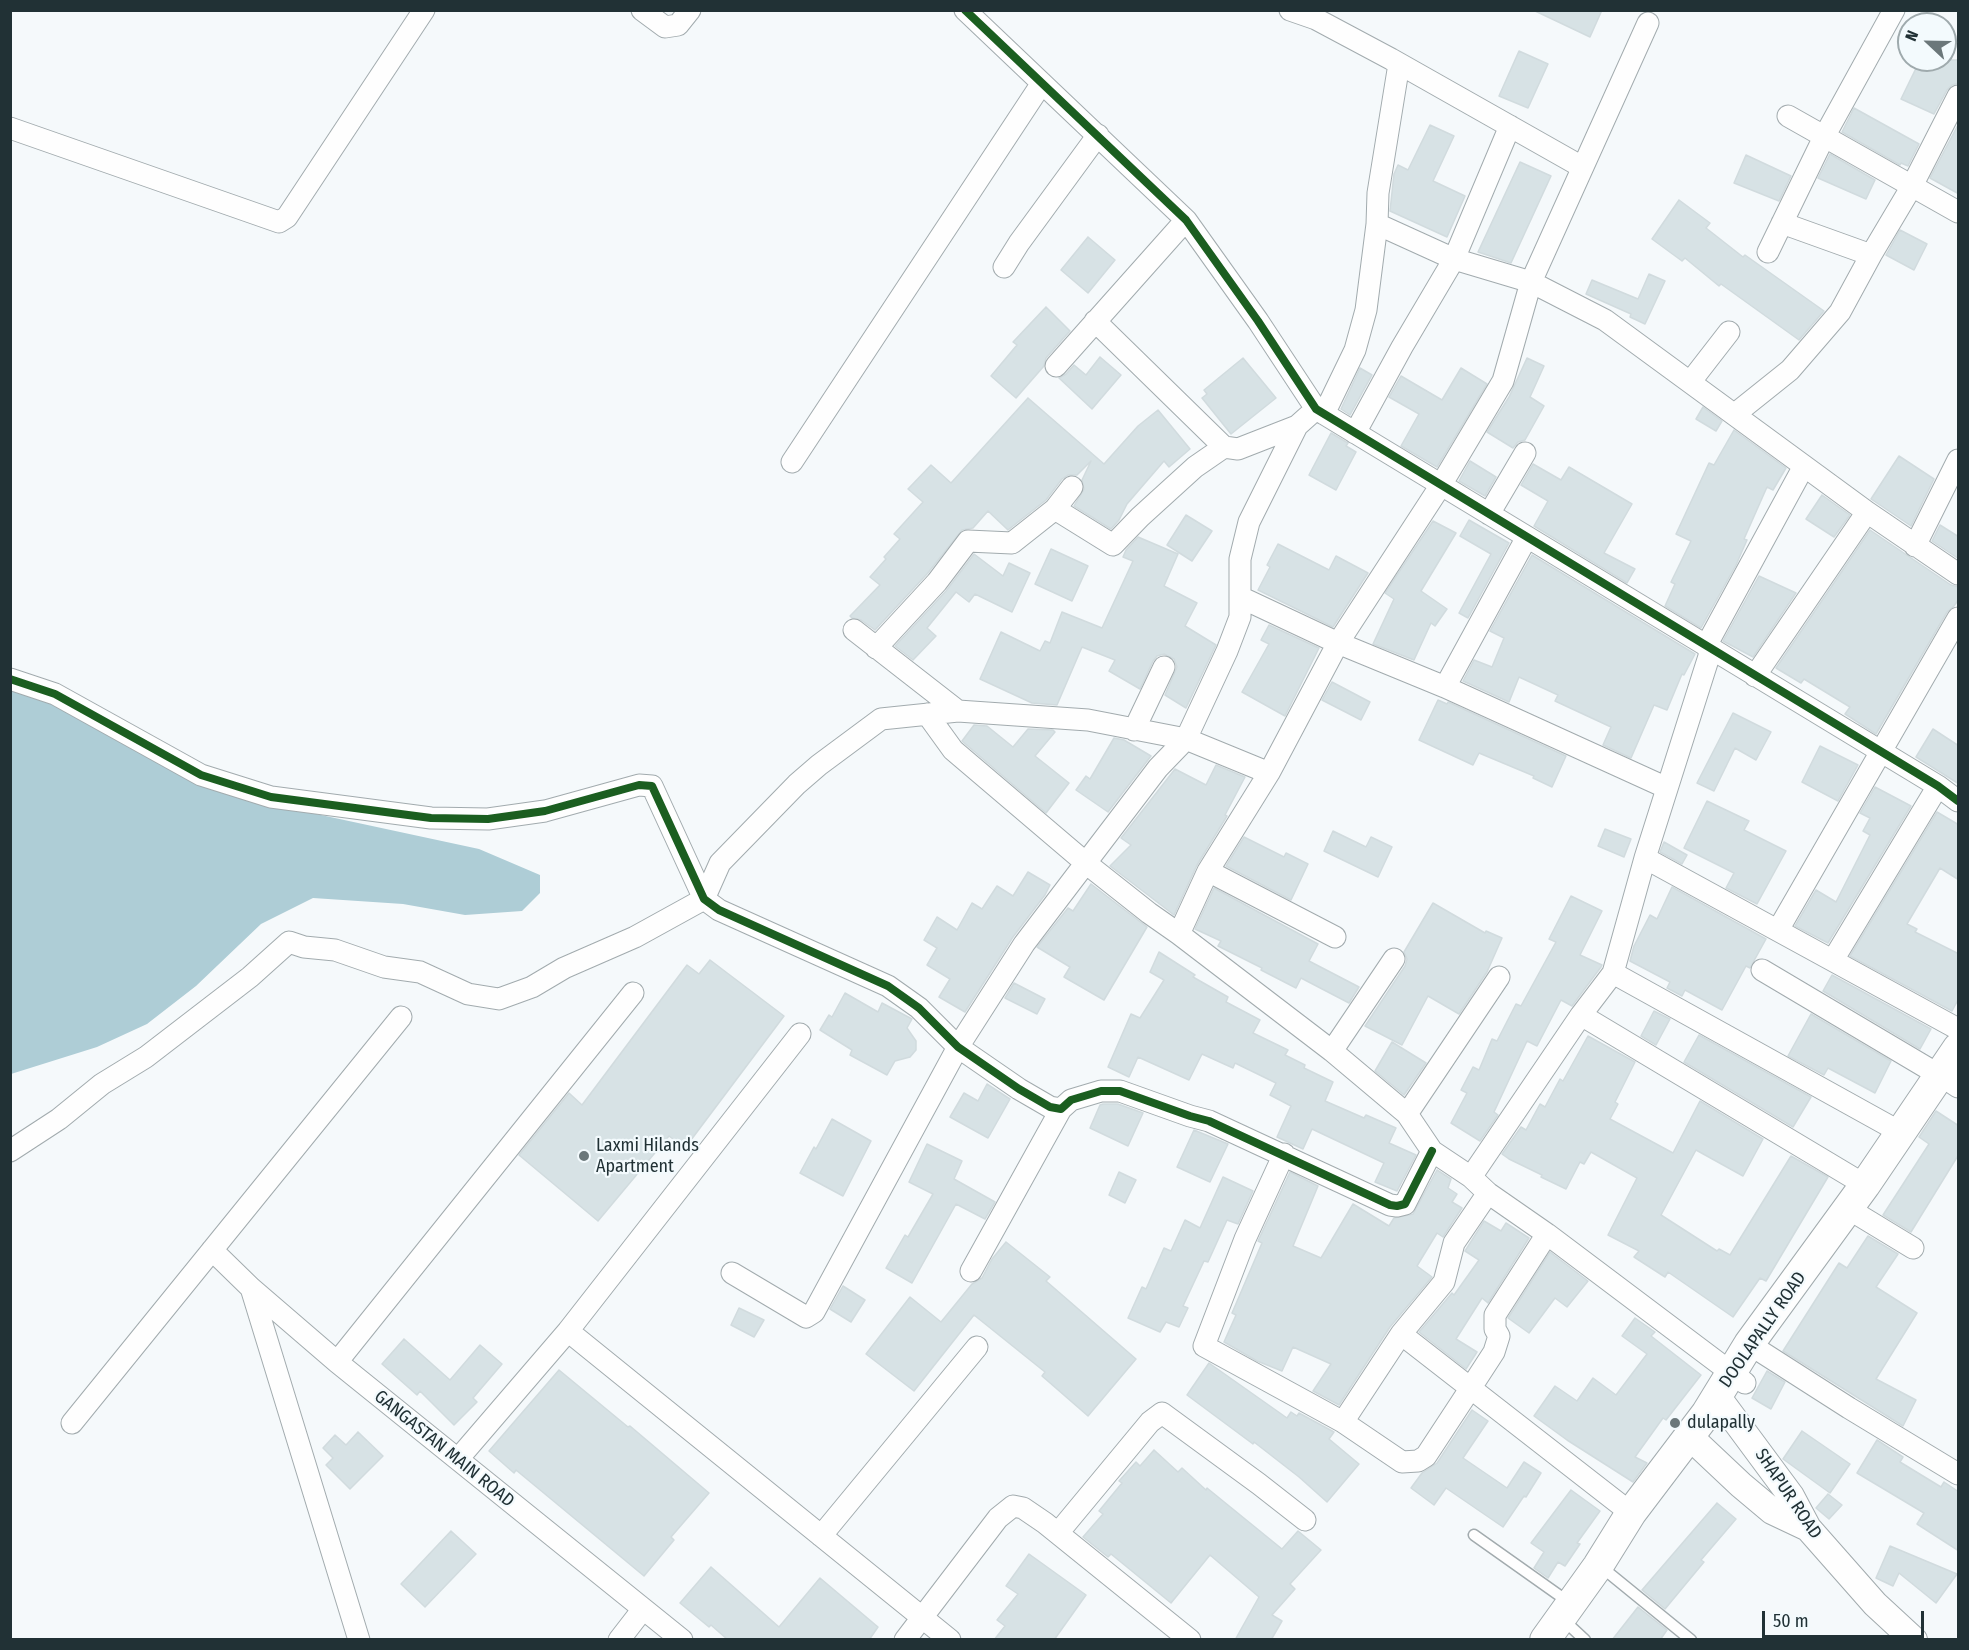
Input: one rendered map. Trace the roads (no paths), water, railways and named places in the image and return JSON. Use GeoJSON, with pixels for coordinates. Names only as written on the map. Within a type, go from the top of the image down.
{"type":"FeatureCollection","features":[{"type":"Feature","properties":{"kind":"main road","name":"DOOLAPALLY ROAD"},"geometry":{"type":"LineString","coordinates":[[1757,1349],[1857,1214],[1951,1077],[1959,1048]]}},
{"type":"Feature","properties":{"kind":"main road","name":"DOOLAPALLY ROAD"},"geometry":{"type":"LineString","coordinates":[[1567,1630],[1610,1574],[1900,1132],[1951,1077]]}},
{"type":"Feature","properties":{"kind":"main road","name":"DOOLAPALLY ROAD"},"geometry":{"type":"LineString","coordinates":[[1567,1630],[1598,1566],[1631,1513],[1695,1442]]}},
{"type":"Feature","properties":{"kind":"street"},"geometry":{"type":"LineString","coordinates":[[10,128],[279,222],[287,217],[424,10]]}},
{"type":"Feature","properties":{"kind":"street"},"geometry":{"type":"LineString","coordinates":[[642,10],[665,27],[678,25],[690,10]]}},
{"type":"Feature","properties":{"kind":"street"},"geometry":{"type":"LineString","coordinates":[[965,10],[1186,220],[1320,411],[1938,786],[1959,801]]}},
{"type":"Feature","properties":{"kind":"street"},"geometry":{"type":"LineString","coordinates":[[1290,10],[1316,19],[1582,166]]}},
{"type":"Feature","properties":{"kind":"street"},"geometry":{"type":"LineString","coordinates":[[1768,252],[1824,137],[1894,10]]}},
{"type":"Feature","properties":{"kind":"street"},"geometry":{"type":"LineString","coordinates":[[1179,934],[1208,871],[1269,773],[1338,643],[1441,485],[1503,381],[1531,282],[1648,23]]}},
{"type":"Feature","properties":{"kind":"street"},"geometry":{"type":"LineString","coordinates":[[1095,321],[1224,447],[1238,449],[1297,426],[1320,411],[1354,350],[1366,310],[1377,224],[1378,193],[1400,64]]}},
{"type":"Feature","properties":{"kind":"street"},"geometry":{"type":"LineString","coordinates":[[792,462],[1042,83]]}},
{"type":"Feature","properties":{"kind":"street"},"geometry":{"type":"LineString","coordinates":[[1735,414],[1790,370],[1840,312],[1912,186],[1959,96]]}},
{"type":"Feature","properties":{"kind":"street"},"geometry":{"type":"LineString","coordinates":[[1788,116],[1959,212]]}},
{"type":"Feature","properties":{"kind":"street"},"geometry":{"type":"LineString","coordinates":[[1355,433],[1454,259],[1510,126]]}},
{"type":"Feature","properties":{"kind":"street"},"geometry":{"type":"LineString","coordinates":[[1004,267],[1098,135]]}},
{"type":"Feature","properties":{"kind":"street"},"geometry":{"type":"LineString","coordinates":[[1056,366],[1186,220]]}},
{"type":"Feature","properties":{"kind":"street"},"geometry":{"type":"LineString","coordinates":[[1782,223],[1871,255]]}},
{"type":"Feature","properties":{"kind":"street"},"geometry":{"type":"LineString","coordinates":[[1377,224],[1454,259],[1531,282],[1605,320],[1867,512],[1959,574]]}},
{"type":"Feature","properties":{"kind":"street"},"geometry":{"type":"LineString","coordinates":[[1691,381],[1728,332]]}},
{"type":"Feature","properties":{"kind":"street"},"geometry":{"type":"LineString","coordinates":[[732,1273],[806,1317],[814,1312],[958,1047],[1024,944],[1158,768],[1186,739],[1227,651],[1240,617],[1240,559],[1249,522],[1297,426]]}},
{"type":"Feature","properties":{"kind":"street"},"geometry":{"type":"LineString","coordinates":[[1055,509],[1113,545],[1140,517],[1196,467],[1224,447]]}},
{"type":"Feature","properties":{"kind":"street"},"geometry":{"type":"LineString","coordinates":[[1489,514],[1525,453]]}},
{"type":"Feature","properties":{"kind":"street"},"geometry":{"type":"LineString","coordinates":[[1915,546],[1959,460]]}},
{"type":"Feature","properties":{"kind":"street"},"geometry":{"type":"LineString","coordinates":[[1471,1177],[1612,973],[1708,648],[1804,466]]}},
{"type":"Feature","properties":{"kind":"street"},"geometry":{"type":"LineString","coordinates":[[876,648],[937,582],[968,542],[1012,543],[1055,509],[1072,487]]}},
{"type":"Feature","properties":{"kind":"street"},"geometry":{"type":"LineString","coordinates":[[1755,676],[1867,512]]}},
{"type":"Feature","properties":{"kind":"street"},"geometry":{"type":"LineString","coordinates":[[1445,687],[1527,537]]}},
{"type":"Feature","properties":{"kind":"street"},"geometry":{"type":"LineString","coordinates":[[1240,597],[1338,643],[1445,687],[1667,788]]}},
{"type":"Feature","properties":{"kind":"street"},"geometry":{"type":"LineString","coordinates":[[1779,930],[1959,618]]}},
{"type":"Feature","properties":{"kind":"street"},"geometry":{"type":"LineString","coordinates":[[854,630],[958,711]]}},
{"type":"Feature","properties":{"kind":"street"},"geometry":{"type":"LineString","coordinates":[[1134,729],[1164,668]]}},
{"type":"Feature","properties":{"kind":"street"},"geometry":{"type":"LineString","coordinates":[[10,679],[55,694],[201,775],[271,797],[431,818],[488,819],[544,811],[639,785],[652,786],[704,899],[719,910],[888,986],[919,1008],[958,1047],[1019,1089],[1050,1107],[1060,1109]]}},
{"type":"Feature","properties":{"kind":"street"},"geometry":{"type":"LineString","coordinates":[[10,1150],[59,1119],[102,1084],[146,1057],[250,977],[289,942],[304,947],[335,950],[384,967],[420,972],[468,994],[499,999],[532,987],[564,968],[635,937],[704,899],[720,863],[797,784],[881,719],[958,711],[1088,720],[1186,739],[1269,773]]}},
{"type":"Feature","properties":{"kind":"street"},"geometry":{"type":"LineString","coordinates":[[927,714],[953,750],[1087,864],[1332,1051],[1407,1114],[1432,1152],[1471,1177],[1488,1193],[1547,1234],[1730,1390]]}},
{"type":"Feature","properties":{"kind":"street"},"geometry":{"type":"LineString","coordinates":[[1833,960],[1938,786]]}},
{"type":"Feature","properties":{"kind":"street"},"geometry":{"type":"LineString","coordinates":[[1645,858],[1959,1029]]}},
{"type":"Feature","properties":{"kind":"street"},"geometry":{"type":"LineString","coordinates":[[1208,871],[1335,937]]}},
{"type":"Feature","properties":{"kind":"street"},"geometry":{"type":"LineString","coordinates":[[1332,1051],[1394,959]]}},
{"type":"Feature","properties":{"kind":"street"},"geometry":{"type":"LineString","coordinates":[[1762,970],[1951,1077]]}},
{"type":"Feature","properties":{"kind":"street"},"geometry":{"type":"LineString","coordinates":[[1612,973],[1900,1132]]}},
{"type":"Feature","properties":{"kind":"street"},"geometry":{"type":"LineString","coordinates":[[1407,1114],[1499,977]]}},
{"type":"Feature","properties":{"kind":"street"},"geometry":{"type":"LineString","coordinates":[[337,1362],[633,993]]}},
{"type":"Feature","properties":{"kind":"street"},"geometry":{"type":"LineString","coordinates":[[1581,1016],[1865,1185]]}},
{"type":"Feature","properties":{"kind":"street"},"geometry":{"type":"LineString","coordinates":[[72,1423],[401,1017]]}},
{"type":"Feature","properties":{"kind":"street"},"geometry":{"type":"LineString","coordinates":[[458,1459],[568,1331],[800,1034]]}},
{"type":"Feature","properties":{"kind":"street"},"geometry":{"type":"LineString","coordinates":[[971,1271],[1060,1109],[1071,1100],[1101,1091],[1120,1091],[1209,1121],[1390,1205],[1404,1204],[1432,1152]]}},
{"type":"Feature","properties":{"kind":"street"},"geometry":{"type":"LineString","coordinates":[[1284,1154],[1245,1239],[1204,1346],[1343,1422],[1402,1462],[1411,1463],[1426,1456],[1494,1352],[1499,1336],[1495,1329],[1495,1315],[1547,1234]]}},
{"type":"Feature","properties":{"kind":"street"},"geometry":{"type":"LineString","coordinates":[[1343,1422],[1401,1334],[1444,1282],[1454,1243],[1488,1193]]}},
{"type":"Feature","properties":{"kind":"street"},"geometry":{"type":"LineString","coordinates":[[1857,1214],[1913,1248]]}},
{"type":"Feature","properties":{"kind":"street","name":"GANGASTAN MAIN ROAD"},"geometry":{"type":"LineString","coordinates":[[212,1251],[337,1362],[682,1640]]}},
{"type":"Feature","properties":{"kind":"street"},"geometry":{"type":"LineString","coordinates":[[251,1288],[359,1640]]}},
{"type":"Feature","properties":{"kind":"street"},"geometry":{"type":"LineString","coordinates":[[568,1331],[950,1640]]}},
{"type":"Feature","properties":{"kind":"street"},"geometry":{"type":"LineString","coordinates":[[1401,1334],[1631,1513]]}},
{"type":"Feature","properties":{"kind":"street"},"geometry":{"type":"LineString","coordinates":[[820,1536],[977,1347]]}},
{"type":"Feature","properties":{"kind":"street"},"geometry":{"type":"LineString","coordinates":[[1757,1349],[1959,1474]]}},
{"type":"Feature","properties":{"kind":"street","name":"SHAPUR ROAD"},"geometry":{"type":"LineString","coordinates":[[1730,1390],[1808,1528],[1875,1604],[1914,1640]]}},
{"type":"Feature","properties":{"kind":"street"},"geometry":{"type":"LineString","coordinates":[[1058,1533],[1150,1422],[1162,1413],[1305,1520]]}},
{"type":"Feature","properties":{"kind":"street"},"geometry":{"type":"LineString","coordinates":[[1695,1442],[1772,1511],[1808,1528]]}},
{"type":"Feature","properties":{"kind":"street"},"geometry":{"type":"LineString","coordinates":[[905,1640],[998,1518],[1013,1506],[1035,1514],[1190,1640]]}},
{"type":"Feature","properties":{"kind":"street"},"geometry":{"type":"LineString","coordinates":[[619,1640],[643,1609]]}},
{"type":"Feature","properties":{"kind":"lane"},"geometry":{"type":"LineString","coordinates":[[1474,1534],[1567,1630]]}},
{"type":"Feature","properties":{"kind":"lane"},"geometry":{"type":"LineString","coordinates":[[1610,1574],[1691,1640]]}},
{"type":"Feature","properties":{"kind":"water"},"geometry":{"type":"Polygon","coordinates":[[[11,686],[51,699],[196,781],[307,812],[479,849],[540,875],[540,893],[522,911],[465,915],[403,904],[313,898],[261,924],[196,986],[147,1024],[97,1047],[11,1074],[11,686]]]}},
{"type":"Feature","properties":{"kind":"place","name":"Laxmi Hilands Apartment"},"geometry":{"type":"Point","coordinates":[584,1156]}},
{"type":"Feature","properties":{"kind":"place","name":"dulapally"},"geometry":{"type":"Point","coordinates":[1675,1423]}}]}
